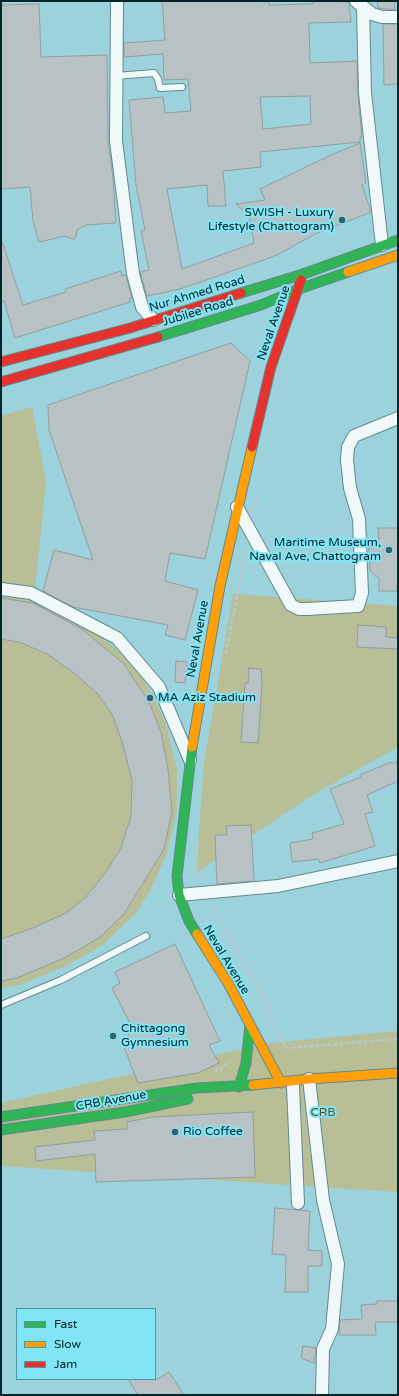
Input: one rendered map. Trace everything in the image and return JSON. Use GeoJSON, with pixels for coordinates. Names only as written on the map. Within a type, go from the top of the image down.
{"type":"FeatureCollection","features":[{"type":"Feature","properties":{"kind":"main road","name":"Nur Ahmed Road"},"geometry":{"type":"LineString","coordinates":[[1,362],[130,328],[302,274],[398,240]]}},
{"type":"Feature","properties":{"kind":"main road","name":"Jubilee Road"},"geometry":{"type":"LineString","coordinates":[[1,382],[191,328],[261,305],[298,289],[398,255]]}},
{"type":"Feature","properties":{"kind":"main road","name":"Neval Avenue"},"geometry":{"type":"LineString","coordinates":[[281,1082],[228,983],[189,921],[179,895],[177,876],[190,762],[209,643],[237,507],[271,367],[302,274]]}},
{"type":"Feature","properties":{"kind":"main road"},"geometry":{"type":"LineString","coordinates":[[239,1087],[246,1063],[250,1025]]}},
{"type":"Feature","properties":{"kind":"main road","name":"CRB Avenue"},"geometry":{"type":"LineString","coordinates":[[1,1117],[142,1095],[198,1088],[239,1087],[309,1079],[398,1073]]}},
{"type":"Feature","properties":{"kind":"main road","name":"CRB Avenue"},"geometry":{"type":"LineString","coordinates":[[1,1130],[126,1112],[192,1098],[222,1087]]}},
{"type":"Feature","properties":{"kind":"main road"},"geometry":{"type":"LineString","coordinates":[[64,1108],[68,1120]]}},
{"type":"Feature","properties":{"kind":"street"},"geometry":{"type":"LineString","coordinates":[[117,1],[115,76],[116,141],[133,274],[142,307],[153,320]]}},
{"type":"Feature","properties":{"kind":"street"},"geometry":{"type":"LineString","coordinates":[[359,4],[372,14],[382,17],[398,17]]}},
{"type":"Feature","properties":{"kind":"street"},"geometry":{"type":"LineString","coordinates":[[359,4],[365,93],[382,245]]}},
{"type":"Feature","properties":{"kind":"street"},"geometry":{"type":"LineString","coordinates":[[237,507],[291,605],[299,609],[358,606],[362,593],[359,519],[350,488],[347,460],[348,447],[354,436],[398,418]]}},
{"type":"Feature","properties":{"kind":"street"},"geometry":{"type":"LineString","coordinates":[[1,589],[31,592],[116,638],[159,687],[190,762]]}},
{"type":"Feature","properties":{"kind":"street"},"geometry":{"type":"LineString","coordinates":[[179,895],[278,886],[398,860]]}},
{"type":"Feature","properties":{"kind":"street"},"geometry":{"type":"LineString","coordinates":[[309,1079],[323,1200],[338,1264],[332,1329],[323,1349],[322,1395]]}},
{"type":"Feature","properties":{"kind":"street"},"geometry":{"type":"LineString","coordinates":[[293,1086],[298,1202]]}},
{"type":"Feature","properties":{"kind":"lane"},"geometry":{"type":"LineString","coordinates":[[115,76],[154,73],[158,79],[160,88],[182,87]]}},
{"type":"Feature","properties":{"kind":"lane"},"geometry":{"type":"LineString","coordinates":[[1,1005],[61,980],[146,936]]}},
{"type":"Feature","properties":{"kind":"path"},"geometry":{"type":"LineString","coordinates":[[226,654],[258,491]]}},
{"type":"Feature","properties":{"kind":"path"},"geometry":{"type":"LineString","coordinates":[[199,834],[196,873],[205,893],[264,998],[277,1035],[287,1048],[398,1039]]}},
{"type":"Feature","properties":{"kind":"green space","name":"MA Aziz Stadium"},"geometry":{"type":"Polygon","coordinates":[[[32,407],[46,482],[34,599],[84,623],[131,661],[153,695],[166,725],[177,770],[177,810],[167,853],[152,887],[136,913],[103,945],[66,966],[19,985],[1,988],[1,981],[17,978],[62,959],[99,938],[124,914],[164,849],[172,812],[168,769],[161,732],[149,702],[124,664],[83,630],[33,603],[1,598],[1,416],[32,407]]]}},
{"type":"Feature","properties":{"kind":"green space"},"geometry":{"type":"Polygon","coordinates":[[[233,594],[398,606],[398,747],[311,796],[196,873],[204,762],[233,594]]]}},
{"type":"Feature","properties":{"kind":"green space"},"geometry":{"type":"Polygon","coordinates":[[[1,639],[19,642],[47,654],[74,673],[98,694],[113,716],[123,745],[132,781],[131,816],[121,848],[106,872],[86,897],[66,913],[33,928],[1,939],[1,639]]]}},
{"type":"Feature","properties":{"kind":"green space","name":"CRB"},"geometry":{"type":"Polygon","coordinates":[[[398,1031],[398,1192],[1,1166],[1,1103],[270,1043],[398,1031]]]}},
{"type":"Feature","properties":{"kind":"building"},"geometry":{"type":"Polygon","coordinates":[[[162,1],[269,1],[269,5],[313,4],[313,1],[349,2],[351,22],[309,23],[310,63],[357,61],[362,137],[360,137],[360,142],[260,152],[261,167],[223,171],[226,206],[208,206],[207,185],[167,189],[182,269],[254,243],[249,216],[236,204],[265,200],[260,189],[331,155],[360,143],[366,183],[362,185],[371,212],[315,234],[277,255],[180,289],[147,296],[140,272],[149,270],[141,231],[145,230],[136,185],[129,100],[163,97],[165,113],[191,111],[188,79],[164,80],[163,54],[124,57],[124,43],[165,40],[162,1]],[[310,96],[260,97],[263,129],[311,124],[310,96]]]}},
{"type":"Feature","properties":{"kind":"building"},"geometry":{"type":"Polygon","coordinates":[[[377,1],[394,1],[395,10],[378,8],[377,1]]]}},
{"type":"Feature","properties":{"kind":"building"},"geometry":{"type":"Polygon","coordinates":[[[39,4],[41,57],[107,55],[108,141],[113,178],[116,223],[86,225],[77,230],[76,237],[73,239],[65,236],[39,242],[33,221],[30,187],[1,189],[1,5],[39,4]]]}},
{"type":"Feature","properties":{"kind":"building"},"geometry":{"type":"Polygon","coordinates":[[[383,24],[398,24],[398,84],[384,85],[383,24]]]}},
{"type":"Feature","properties":{"kind":"building"},"geometry":{"type":"Polygon","coordinates":[[[1,244],[3,244],[23,305],[66,292],[65,289],[121,271],[122,276],[126,275],[132,298],[129,299],[130,302],[15,338],[4,301],[1,302],[1,244]]]}},
{"type":"Feature","properties":{"kind":"building"},"geometry":{"type":"Polygon","coordinates":[[[231,343],[250,361],[205,559],[170,553],[165,581],[198,590],[185,640],[165,635],[168,625],[73,607],[43,591],[54,550],[93,560],[49,430],[48,405],[231,343]]]}},
{"type":"Feature","properties":{"kind":"building"},"geometry":{"type":"Polygon","coordinates":[[[378,528],[398,528],[398,591],[379,591],[379,578],[370,571],[369,547],[379,540],[378,528]]]}},
{"type":"Feature","properties":{"kind":"building"},"geometry":{"type":"Polygon","coordinates":[[[1,598],[33,603],[83,630],[124,664],[149,702],[161,732],[168,769],[172,812],[164,849],[124,914],[99,938],[62,959],[17,978],[1,981],[1,939],[33,928],[66,913],[86,897],[106,872],[121,848],[131,816],[132,781],[123,745],[113,716],[98,694],[74,673],[47,654],[19,642],[1,639],[1,598]]]}},
{"type":"Feature","properties":{"kind":"building"},"geometry":{"type":"Polygon","coordinates":[[[358,625],[386,627],[386,637],[398,638],[398,649],[357,647],[358,625]]]}},
{"type":"Feature","properties":{"kind":"building"},"geometry":{"type":"Polygon","coordinates":[[[176,661],[187,662],[185,683],[175,682],[176,661]]]}},
{"type":"Feature","properties":{"kind":"building"},"geometry":{"type":"Polygon","coordinates":[[[249,668],[261,669],[262,684],[258,743],[241,742],[245,683],[248,683],[249,668]]]}},
{"type":"Feature","properties":{"kind":"building"},"geometry":{"type":"Polygon","coordinates":[[[398,761],[398,781],[367,795],[373,812],[365,814],[375,846],[320,863],[319,859],[292,862],[290,843],[313,839],[312,833],[344,824],[330,789],[361,777],[360,775],[391,762],[392,764],[398,761]]]}},
{"type":"Feature","properties":{"kind":"building"},"geometry":{"type":"Polygon","coordinates":[[[251,825],[254,881],[217,884],[215,835],[227,835],[226,826],[251,825]]]}},
{"type":"Feature","properties":{"kind":"building"},"geometry":{"type":"Polygon","coordinates":[[[175,944],[220,1041],[209,1045],[219,1063],[198,1073],[138,1083],[124,1047],[132,1043],[127,1032],[133,1029],[112,988],[120,983],[115,972],[175,944]]]}},
{"type":"Feature","properties":{"kind":"building"},"geometry":{"type":"Polygon","coordinates":[[[253,1112],[255,1177],[96,1182],[95,1154],[36,1161],[35,1147],[95,1140],[94,1131],[127,1129],[127,1122],[152,1117],[253,1112]]]}},
{"type":"Feature","properties":{"kind":"building"},"geometry":{"type":"Polygon","coordinates":[[[275,1208],[310,1211],[308,1250],[322,1251],[322,1266],[308,1266],[308,1292],[285,1292],[286,1255],[272,1254],[275,1208]]]}},
{"type":"Feature","properties":{"kind":"building"},"geometry":{"type":"Polygon","coordinates":[[[377,1301],[398,1301],[398,1322],[375,1322],[376,1335],[339,1335],[340,1320],[362,1319],[361,1305],[377,1304],[377,1301]]]}},
{"type":"Feature","properties":{"kind":"building"},"geometry":{"type":"Polygon","coordinates":[[[303,1346],[316,1348],[314,1363],[301,1358],[303,1346]]]}},
{"type":"Feature","properties":{"kind":"building"},"geometry":{"type":"Polygon","coordinates":[[[169,1372],[184,1395],[138,1395],[129,1380],[158,1379],[169,1372]]]}},
{"type":"Feature","properties":{"kind":"traffic: fast"},"geometry":{"type":"LineString","coordinates":[[241,293],[303,274],[398,240]]}},
{"type":"Feature","properties":{"kind":"traffic: fast"},"geometry":{"type":"LineString","coordinates":[[158,337],[261,305],[299,289],[348,272]]}},
{"type":"Feature","properties":{"kind":"traffic: fast"},"geometry":{"type":"LineString","coordinates":[[192,747],[177,876],[179,895],[189,921],[197,934]]}},
{"type":"Feature","properties":{"kind":"traffic: fast"},"geometry":{"type":"LineString","coordinates":[[239,1087],[246,1063],[250,1025]]}},
{"type":"Feature","properties":{"kind":"traffic: fast"},"geometry":{"type":"LineString","coordinates":[[1,1117],[197,1088],[253,1085]]}},
{"type":"Feature","properties":{"kind":"traffic: fast"},"geometry":{"type":"LineString","coordinates":[[1,1130],[125,1112],[188,1099]]}},
{"type":"Feature","properties":{"kind":"traffic: slow"},"geometry":{"type":"LineString","coordinates":[[348,272],[398,255]]}},
{"type":"Feature","properties":{"kind":"traffic: slow"},"geometry":{"type":"LineString","coordinates":[[192,747],[220,586],[252,447]]}},
{"type":"Feature","properties":{"kind":"traffic: slow"},"geometry":{"type":"LineString","coordinates":[[197,934],[228,983],[281,1083]]}},
{"type":"Feature","properties":{"kind":"traffic: slow"},"geometry":{"type":"LineString","coordinates":[[253,1085],[309,1079],[398,1073]]}},
{"type":"Feature","properties":{"kind":"traffic: jam"},"geometry":{"type":"LineString","coordinates":[[252,447],[271,367],[301,280]]}},
{"type":"Feature","properties":{"kind":"traffic: jam"},"geometry":{"type":"LineString","coordinates":[[1,362],[130,328],[241,293]]}},
{"type":"Feature","properties":{"kind":"traffic: jam"},"geometry":{"type":"LineString","coordinates":[[1,382],[158,337]]}},
{"type":"Feature","properties":{"kind":"place","name":"SWISH - Luxury Lifestyle (Chattogram)"},"geometry":{"type":"Point","coordinates":[342,220]}},
{"type":"Feature","properties":{"kind":"place","name":"Maritime Museum, Naval Ave, Chattogram"},"geometry":{"type":"Point","coordinates":[389,550]}},
{"type":"Feature","properties":{"kind":"place","name":"MA Aziz Stadium"},"geometry":{"type":"Point","coordinates":[150,698]}},
{"type":"Feature","properties":{"kind":"place","name":"Chittagong Gymnesium"},"geometry":{"type":"Point","coordinates":[113,1036]}},
{"type":"Feature","properties":{"kind":"place","name":"Rio Coffee"},"geometry":{"type":"Point","coordinates":[175,1132]}}]}
